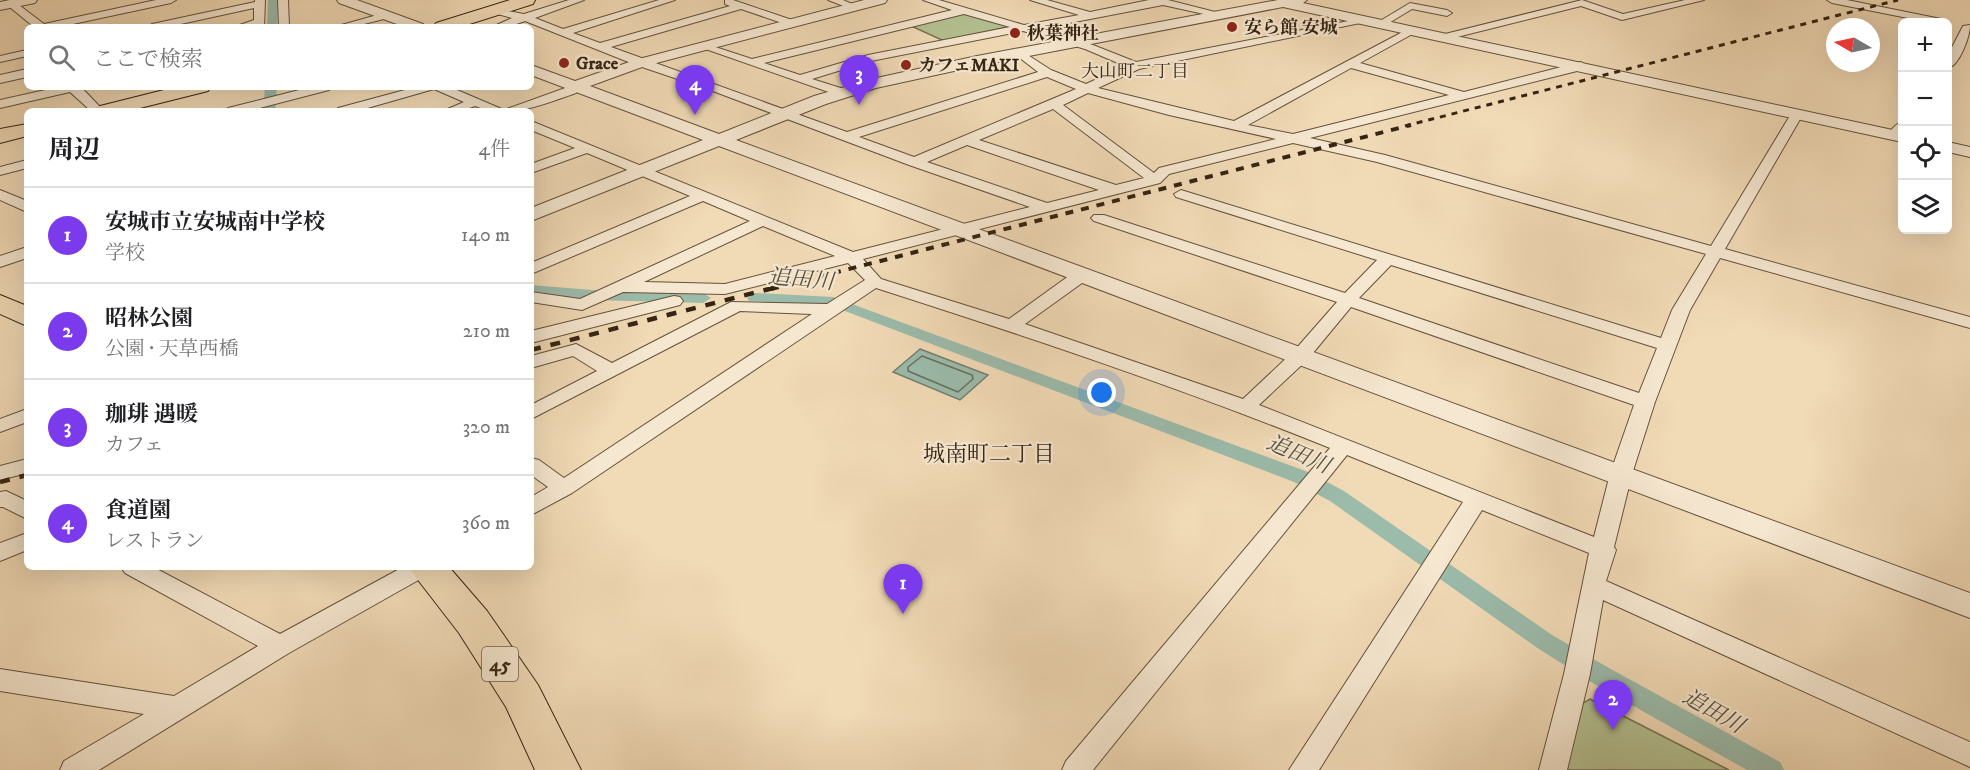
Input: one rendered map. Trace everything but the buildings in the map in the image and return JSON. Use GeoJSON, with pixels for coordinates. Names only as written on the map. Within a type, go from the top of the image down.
{"type":"FeatureCollection","features":[{"type":"Feature","properties":{"kind":"main road"},"geometry":{"type":"LineString","coordinates":[[462,24],[494,19],[527,0]]}},
{"type":"Feature","properties":{"kind":"main road"},"geometry":{"type":"LineString","coordinates":[[115,108],[189,90]]}},
{"type":"Feature","properties":{"kind":"main road"},"geometry":{"type":"LineString","coordinates":[[0,136],[24,130]]}},
{"type":"Feature","properties":{"kind":"main road"},"geometry":{"type":"LineString","coordinates":[[0,303],[24,315]]}},
{"type":"Feature","properties":{"kind":"main road","name":"45"},"geometry":{"type":"LineString","coordinates":[[430,570],[473,622],[523,698],[558,770]]}},
{"type":"Feature","properties":{"kind":"street"},"geometry":{"type":"LineString","coordinates":[[6,5],[30,0]]}},
{"type":"Feature","properties":{"kind":"street"},"geometry":{"type":"LineString","coordinates":[[122,0],[164,24]]}},
{"type":"Feature","properties":{"kind":"street"},"geometry":{"type":"LineString","coordinates":[[57,24],[171,0]]}},
{"type":"Feature","properties":{"kind":"street"},"geometry":{"type":"LineString","coordinates":[[283,0],[284,24]]}},
{"type":"Feature","properties":{"kind":"street"},"geometry":{"type":"LineString","coordinates":[[344,0],[410,24]]}},
{"type":"Feature","properties":{"kind":"street"},"geometry":{"type":"LineString","coordinates":[[494,19],[526,18],[579,0]]}},
{"type":"Feature","properties":{"kind":"street"},"geometry":{"type":"LineString","coordinates":[[564,32],[670,0]]}},
{"type":"Feature","properties":{"kind":"street"},"geometry":{"type":"LineString","coordinates":[[723,0],[791,23]]}},
{"type":"Feature","properties":{"kind":"street"},"geometry":{"type":"LineString","coordinates":[[833,0],[854,7]]}},
{"type":"Feature","properties":{"kind":"street"},"geometry":{"type":"LineString","coordinates":[[519,108],[640,63],[880,0]]}},
{"type":"Feature","properties":{"kind":"street"},"geometry":{"type":"LineString","coordinates":[[928,0],[1101,51],[1135,66]]}},
{"type":"Feature","properties":{"kind":"street"},"geometry":{"type":"LineString","coordinates":[[1035,0],[1090,14]]}},
{"type":"Feature","properties":{"kind":"street"},"geometry":{"type":"LineString","coordinates":[[1445,37],[1582,3],[1622,17],[1699,0]]}},
{"type":"Feature","properties":{"kind":"street"},"geometry":{"type":"LineString","coordinates":[[1832,0],[1921,18]]}},
{"type":"Feature","properties":{"kind":"street"},"geometry":{"type":"LineString","coordinates":[[801,78],[871,57],[1158,1],[1222,15]]}},
{"type":"Feature","properties":{"kind":"street"},"geometry":{"type":"LineString","coordinates":[[534,214],[843,93],[896,78],[1285,1],[1360,20],[1797,114],[1898,133]]}},
{"type":"Feature","properties":{"kind":"street"},"geometry":{"type":"LineString","coordinates":[[176,24],[260,2],[259,24]]}},
{"type":"Feature","properties":{"kind":"street"},"geometry":{"type":"LineString","coordinates":[[6,5],[37,24]]}},
{"type":"Feature","properties":{"kind":"street"},"geometry":{"type":"LineString","coordinates":[[600,47],[741,6]]}},
{"type":"Feature","properties":{"kind":"street"},"geometry":{"type":"LineString","coordinates":[[1380,24],[1410,6],[1433,10],[1448,8]]}},
{"type":"Feature","properties":{"kind":"street"},"geometry":{"type":"LineString","coordinates":[[752,62],[963,11]]}},
{"type":"Feature","properties":{"kind":"street"},"geometry":{"type":"LineString","coordinates":[[351,24],[388,15]]}},
{"type":"Feature","properties":{"kind":"street"},"geometry":{"type":"LineString","coordinates":[[494,19],[526,18],[640,63],[714,87],[914,162],[1045,207]]}},
{"type":"Feature","properties":{"kind":"street"},"geometry":{"type":"LineString","coordinates":[[914,162],[1054,104],[1135,66],[1360,20]]}},
{"type":"Feature","properties":{"kind":"street"},"geometry":{"type":"LineString","coordinates":[[903,25],[941,44]]}},
{"type":"Feature","properties":{"kind":"street"},"geometry":{"type":"LineString","coordinates":[[1952,25],[1968,27],[1952,56]]}},
{"type":"Feature","properties":{"kind":"street"},"geometry":{"type":"LineString","coordinates":[[1235,126],[1412,30]]}},
{"type":"Feature","properties":{"kind":"street"},"geometry":{"type":"LineString","coordinates":[[703,46],[843,93]]}},
{"type":"Feature","properties":{"kind":"street"},"geometry":{"type":"LineString","coordinates":[[1020,53],[1047,73],[1088,88],[1235,126],[1380,158],[1970,323]]}},
{"type":"Feature","properties":{"kind":"street"},"geometry":{"type":"LineString","coordinates":[[0,59],[24,54]]}},
{"type":"Feature","properties":{"kind":"street"},"geometry":{"type":"LineString","coordinates":[[1351,64],[1462,95]]}},
{"type":"Feature","properties":{"kind":"street"},"geometry":{"type":"LineString","coordinates":[[534,297],[601,296],[725,289],[1155,180],[1164,171],[1581,66]]}},
{"type":"Feature","properties":{"kind":"street"},"geometry":{"type":"LineString","coordinates":[[534,71],[1621,474],[1970,606]]}},
{"type":"Feature","properties":{"kind":"street"},"geometry":{"type":"LineString","coordinates":[[848,136],[1047,73]]}},
{"type":"Feature","properties":{"kind":"street"},"geometry":{"type":"LineString","coordinates":[[0,79],[24,74]]}},
{"type":"Feature","properties":{"kind":"street"},"geometry":{"type":"LineString","coordinates":[[0,104],[61,90]]}},
{"type":"Feature","properties":{"kind":"street"},"geometry":{"type":"LineString","coordinates":[[77,90],[95,108]]}},
{"type":"Feature","properties":{"kind":"street"},"geometry":{"type":"LineString","coordinates":[[259,90],[262,105],[314,90]]}},
{"type":"Feature","properties":{"kind":"street"},"geometry":{"type":"LineString","coordinates":[[354,108],[419,90]]}},
{"type":"Feature","properties":{"kind":"street"},"geometry":{"type":"LineString","coordinates":[[446,90],[490,108]]}},
{"type":"Feature","properties":{"kind":"street"},"geometry":{"type":"LineString","coordinates":[[458,108],[475,102]]}},
{"type":"Feature","properties":{"kind":"street"},"geometry":{"type":"LineString","coordinates":[[1054,104],[1155,180]]}},
{"type":"Feature","properties":{"kind":"street"},"geometry":{"type":"LineString","coordinates":[[1553,770],[1579,663],[1593,585],[1604,550],[1621,474],[1645,402],[1681,310],[1797,114]]}},
{"type":"Feature","properties":{"kind":"street"},"geometry":{"type":"LineString","coordinates":[[534,126],[852,257],[872,276],[874,282]]}},
{"type":"Feature","properties":{"kind":"street"},"geometry":{"type":"LineString","coordinates":[[965,140],[1115,190]]}},
{"type":"Feature","properties":{"kind":"street"},"geometry":{"type":"LineString","coordinates":[[534,168],[587,148]]}},
{"type":"Feature","properties":{"kind":"street"},"geometry":{"type":"LineString","coordinates":[[1952,148],[1970,152]]}},
{"type":"Feature","properties":{"kind":"street"},"geometry":{"type":"LineString","coordinates":[[0,171],[24,165]]}},
{"type":"Feature","properties":{"kind":"street"},"geometry":{"type":"LineString","coordinates":[[0,194],[23,202]]}},
{"type":"Feature","properties":{"kind":"street"},"geometry":{"type":"LineString","coordinates":[[1180,194],[1668,346]]}},
{"type":"Feature","properties":{"kind":"street"},"geometry":{"type":"LineString","coordinates":[[534,268],[703,196]]}},
{"type":"Feature","properties":{"kind":"street"},"geometry":{"type":"LineString","coordinates":[[1099,218],[1348,300],[1645,402]]}},
{"type":"Feature","properties":{"kind":"street"},"geometry":{"type":"LineString","coordinates":[[601,296],[764,220]]}},
{"type":"Feature","properties":{"kind":"street"},"geometry":{"type":"LineString","coordinates":[[0,262],[24,253]]}},
{"type":"Feature","properties":{"kind":"street"},"geometry":{"type":"LineString","coordinates":[[1246,407],[1301,355],[1388,258]]}},
{"type":"Feature","properties":{"kind":"street"},"geometry":{"type":"LineString","coordinates":[[1011,326],[1083,274]]}},
{"type":"Feature","properties":{"kind":"street"},"geometry":{"type":"LineString","coordinates":[[534,505],[564,489],[836,305],[874,282],[1011,326],[1246,407],[1604,550]]}},
{"type":"Feature","properties":{"kind":"street"},"geometry":{"type":"LineString","coordinates":[[596,321],[601,296]]}},
{"type":"Feature","properties":{"kind":"street"},"geometry":{"type":"LineString","coordinates":[[534,336],[674,301]]}},
{"type":"Feature","properties":{"kind":"street"},"geometry":{"type":"LineString","coordinates":[[534,411],[737,306],[836,305]]}},
{"type":"Feature","properties":{"kind":"street"},"geometry":{"type":"LineString","coordinates":[[534,361],[576,350],[611,371]]}},
{"type":"Feature","properties":{"kind":"street"},"geometry":{"type":"LineString","coordinates":[[0,426],[24,417]]}},
{"type":"Feature","properties":{"kind":"street"},"geometry":{"type":"LineString","coordinates":[[1076,770],[1343,446]]}},
{"type":"Feature","properties":{"kind":"street"},"geometry":{"type":"LineString","coordinates":[[0,473],[24,467]]}},
{"type":"Feature","properties":{"kind":"street"},"geometry":{"type":"LineString","coordinates":[[534,467],[564,489]]}},
{"type":"Feature","properties":{"kind":"street"},"geometry":{"type":"LineString","coordinates":[[8,496],[24,509]]}},
{"type":"Feature","properties":{"kind":"street"},"geometry":{"type":"LineString","coordinates":[[1303,770],[1476,499]]}},
{"type":"Feature","properties":{"kind":"street"},"geometry":{"type":"LineString","coordinates":[[0,553],[24,542]]}},
{"type":"Feature","properties":{"kind":"street"},"geometry":{"type":"LineString","coordinates":[[139,570],[280,646]]}},
{"type":"Feature","properties":{"kind":"street"},"geometry":{"type":"LineString","coordinates":[[74,770],[280,646],[418,570]]}},
{"type":"Feature","properties":{"kind":"street"},"geometry":{"type":"LineString","coordinates":[[1593,585],[1970,755]]}},
{"type":"Feature","properties":{"kind":"street"},"geometry":{"type":"LineString","coordinates":[[0,680],[177,708]]}},
{"type":"Feature","properties":{"kind":"green space"},"geometry":{"type":"Polygon","coordinates":[[[963,13],[1012,26],[944,41],[911,26],[963,13]]]}},
{"type":"Feature","properties":{"kind":"green space"},"geometry":{"type":"Polygon","coordinates":[[[1590,699],[1729,770],[1564,770],[1578,706],[1590,699]]]}},
{"type":"Feature","properties":{"kind":"water"},"geometry":{"type":"Polygon","coordinates":[[[920,349],[988,375],[960,400],[893,372],[920,349]]]}},
{"type":"Feature","properties":{"kind":"waterway","name":"追田川"},"geometry":{"type":"LineString","coordinates":[[272,24],[273,0]]}},
{"type":"Feature","properties":{"kind":"waterway","name":"追田川"},"geometry":{"type":"LineString","coordinates":[[269,108],[271,90]]}},
{"type":"Feature","properties":{"kind":"waterway","name":"追田川"},"geometry":{"type":"LineString","coordinates":[[534,290],[592,295],[703,298]]}},
{"type":"Feature","properties":{"kind":"waterway","name":"追田川"},"geometry":{"type":"LineString","coordinates":[[755,298],[827,300],[1301,477],[1337,496],[1544,641],[1600,675],[1771,770]]}},
{"type":"Feature","properties":{"kind":"railway"},"geometry":{"type":"LineString","coordinates":[[1405,126],[1898,0]]}},
{"type":"Feature","properties":{"kind":"railway"},"geometry":{"type":"LineString","coordinates":[[771,289],[1411,125]]}},
{"type":"Feature","properties":{"kind":"railway"},"geometry":{"type":"LineString","coordinates":[[534,349],[777,287]]}},
{"type":"Feature","properties":{"kind":"railway"},"geometry":{"type":"LineString","coordinates":[[0,482],[24,476]]}},
{"type":"Feature","properties":{"kind":"place","name":"安ら館 安城"},"geometry":{"type":"Point","coordinates":[1232,27]}},
{"type":"Feature","properties":{"kind":"place","name":"秋葉神社"},"geometry":{"type":"Point","coordinates":[1015,33]}},
{"type":"Feature","properties":{"kind":"place","name":"Grace"},"geometry":{"type":"Point","coordinates":[564,63]}},
{"type":"Feature","properties":{"kind":"place","name":"カフェMAKI"},"geometry":{"type":"Point","coordinates":[906,65]}},
{"type":"Feature","properties":{"kind":"place","name":"珈琲 遇暖"},"geometry":{"type":"Point","coordinates":[859,105]}},
{"type":"Feature","properties":{"kind":"place","name":"食道園"},"geometry":{"type":"Point","coordinates":[695,115]}},
{"type":"Feature","properties":{"kind":"place","name":"安城市立安城南中学校"},"geometry":{"type":"Point","coordinates":[903,614]}},
{"type":"Feature","properties":{"kind":"place","name":"昭林公園"},"geometry":{"type":"Point","coordinates":[1613,730]}},
{"type":"Feature","properties":{"kind":"district","name":"大山町二丁目"},"geometry":{"type":"Point","coordinates":[1135,71]}},
{"type":"Feature","properties":{"kind":"district","name":"城南町二丁目"},"geometry":{"type":"Point","coordinates":[989,453]}}]}
